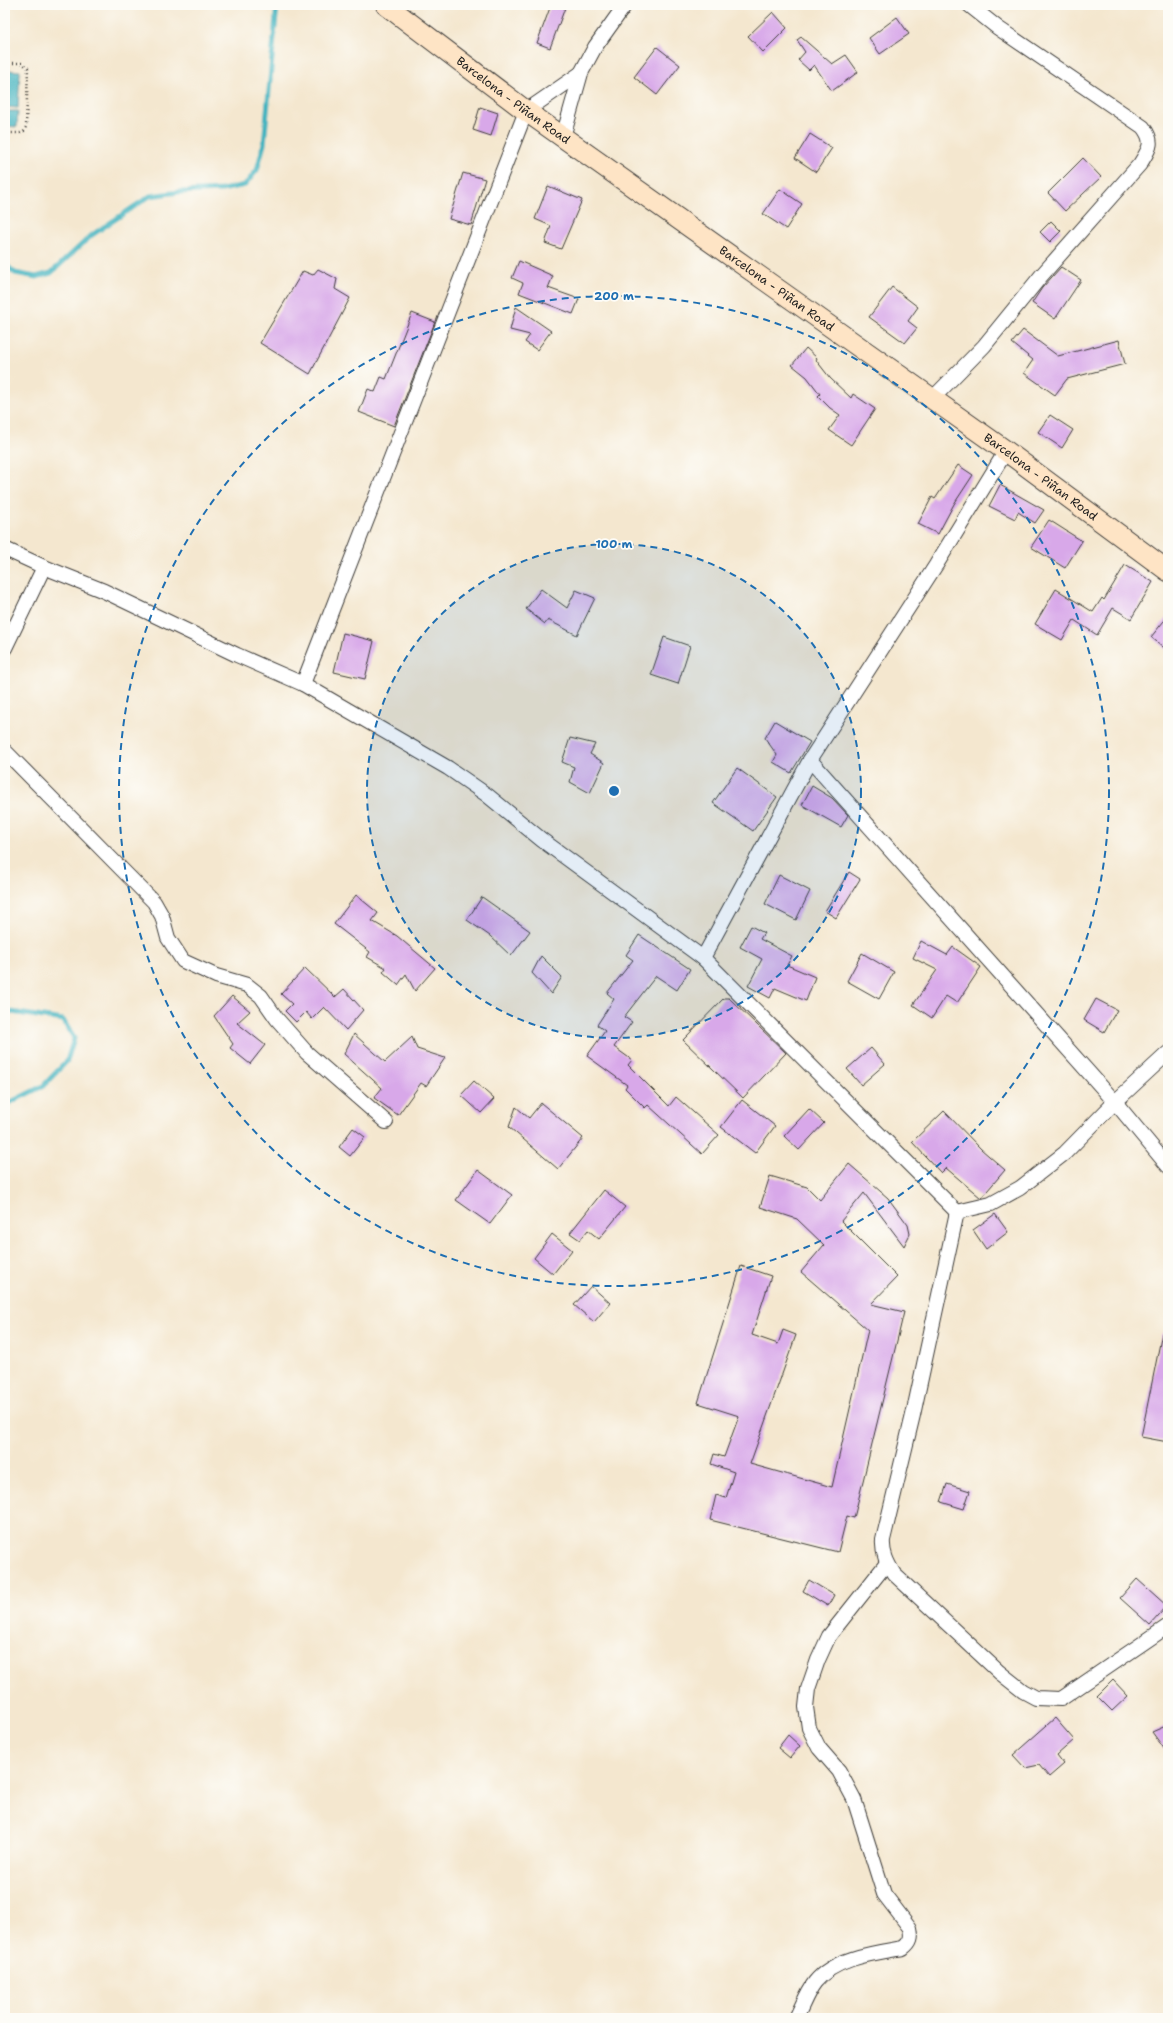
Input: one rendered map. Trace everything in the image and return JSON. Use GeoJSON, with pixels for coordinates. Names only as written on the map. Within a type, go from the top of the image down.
{"type":"FeatureCollection","features":[{"type":"Feature","properties":{"kind":"main road","name":"Barcelona - Piñan Road"},"geometry":{"type":"LineString","coordinates":[[386,5],[526,111],[1006,451],[1168,571]]}},
{"type":"Feature","properties":{"kind":"street"},"geometry":{"type":"LineString","coordinates":[[563,137],[581,74],[595,47],[625,5]]}},
{"type":"Feature","properties":{"kind":"street"},"geometry":{"type":"LineString","coordinates":[[932,399],[984,346],[1041,276],[1140,164],[1150,147],[1149,135],[1143,127],[998,28],[969,5]]}},
{"type":"Feature","properties":{"kind":"street"},"geometry":{"type":"LineString","coordinates":[[304,684],[526,111],[581,74]]}},
{"type":"Feature","properties":{"kind":"street"},"geometry":{"type":"LineString","coordinates":[[703,958],[810,760],[936,565],[1006,451]]}},
{"type":"Feature","properties":{"kind":"street"},"geometry":{"type":"LineString","coordinates":[[5,548],[44,567],[104,591],[237,655],[304,684],[448,768],[487,795],[542,840],[703,958],[957,1212]]}},
{"type":"Feature","properties":{"kind":"street"},"geometry":{"type":"LineString","coordinates":[[5,648],[44,567]]}},
{"type":"Feature","properties":{"kind":"street"},"geometry":{"type":"LineString","coordinates":[[5,751],[154,902],[162,916],[168,938],[183,961],[216,976],[247,985],[261,996],[277,1019],[308,1053],[386,1122]]}},
{"type":"Feature","properties":{"kind":"street"},"geometry":{"type":"LineString","coordinates":[[810,760],[1115,1102],[1168,1166]]}},
{"type":"Feature","properties":{"kind":"street"},"geometry":{"type":"LineString","coordinates":[[957,1212],[991,1204],[1020,1188],[1065,1153],[1115,1102],[1168,1053]]}},
{"type":"Feature","properties":{"kind":"street"},"geometry":{"type":"LineString","coordinates":[[957,1212],[913,1415],[883,1540],[882,1548],[887,1563],[894,1574],[999,1672],[1023,1692],[1036,1698],[1061,1699],[1168,1626]]}},
{"type":"Feature","properties":{"kind":"street"},"geometry":{"type":"LineString","coordinates":[[796,2018],[814,1982],[827,1970],[847,1961],[903,1948],[909,1944],[912,1935],[910,1928],[884,1894],[854,1799],[839,1771],[819,1748],[808,1728],[806,1707],[808,1689],[818,1660],[829,1636],[887,1563]]}},
{"type":"Feature","properties":{"kind":"path"},"geometry":{"type":"LineString","coordinates":[[5,63],[22,63],[28,68],[26,127],[24,131],[20,133],[5,132]]}},
{"type":"Feature","properties":{"kind":"water"},"geometry":{"type":"Polygon","coordinates":[[[5,70],[20,71],[18,108],[5,107],[5,70]]]}},
{"type":"Feature","properties":{"kind":"water"},"geometry":{"type":"Polygon","coordinates":[[[5,111],[18,111],[17,127],[5,126],[5,111]]]}},
{"type":"Feature","properties":{"kind":"building"},"geometry":{"type":"Polygon","coordinates":[[[551,5],[566,5],[550,48],[537,43],[551,5]]]}},
{"type":"Feature","properties":{"kind":"building"},"geometry":{"type":"Polygon","coordinates":[[[773,12],[787,28],[763,52],[748,36],[773,12]]]}},
{"type":"Feature","properties":{"kind":"building"},"geometry":{"type":"Polygon","coordinates":[[[897,17],[909,34],[880,54],[869,38],[897,17]]]}},
{"type":"Feature","properties":{"kind":"building"},"geometry":{"type":"Polygon","coordinates":[[[801,37],[832,64],[846,55],[858,72],[832,91],[814,65],[809,70],[798,60],[805,52],[797,40],[801,37]]]}},
{"type":"Feature","properties":{"kind":"building"},"geometry":{"type":"Polygon","coordinates":[[[657,47],[680,65],[657,95],[634,77],[657,47]]]}},
{"type":"Feature","properties":{"kind":"building"},"geometry":{"type":"Polygon","coordinates":[[[480,107],[498,113],[491,136],[473,130],[480,107]]]}},
{"type":"Feature","properties":{"kind":"building"},"geometry":{"type":"Polygon","coordinates":[[[810,134],[832,148],[816,172],[795,158],[810,134]]]}},
{"type":"Feature","properties":{"kind":"building"},"geometry":{"type":"Polygon","coordinates":[[[1083,158],[1101,177],[1065,211],[1048,193],[1083,158]]]}},
{"type":"Feature","properties":{"kind":"building"},"geometry":{"type":"Polygon","coordinates":[[[463,173],[485,179],[471,225],[449,219],[463,173]]]}},
{"type":"Feature","properties":{"kind":"building"},"geometry":{"type":"Polygon","coordinates":[[[548,186],[582,200],[561,249],[545,243],[551,226],[535,219],[548,186]]]}},
{"type":"Feature","properties":{"kind":"building"},"geometry":{"type":"Polygon","coordinates":[[[780,189],[802,204],[786,229],[763,214],[780,189]]]}},
{"type":"Feature","properties":{"kind":"building"},"geometry":{"type":"Polygon","coordinates":[[[1051,221],[1061,231],[1050,242],[1040,232],[1051,221]]]}},
{"type":"Feature","properties":{"kind":"building"},"geometry":{"type":"Polygon","coordinates":[[[519,261],[553,276],[548,288],[579,299],[573,314],[519,293],[523,283],[512,278],[519,261]]]}},
{"type":"Feature","properties":{"kind":"building"},"geometry":{"type":"Polygon","coordinates":[[[1061,267],[1081,280],[1055,319],[1032,303],[1042,288],[1061,267]]]}},
{"type":"Feature","properties":{"kind":"building"},"geometry":{"type":"Polygon","coordinates":[[[318,269],[337,279],[335,289],[350,298],[310,374],[260,343],[303,271],[313,275],[318,269]]]}},
{"type":"Feature","properties":{"kind":"building"},"geometry":{"type":"Polygon","coordinates":[[[892,287],[918,307],[908,321],[917,328],[905,343],[869,317],[892,287]]]}},
{"type":"Feature","properties":{"kind":"building"},"geometry":{"type":"Polygon","coordinates":[[[516,307],[551,331],[537,350],[525,342],[530,335],[510,330],[516,307]]]}},
{"type":"Feature","properties":{"kind":"building"},"geometry":{"type":"Polygon","coordinates":[[[412,313],[435,322],[394,426],[359,412],[368,389],[375,392],[381,377],[386,379],[412,313]]]}},
{"type":"Feature","properties":{"kind":"building"},"geometry":{"type":"Polygon","coordinates":[[[1023,330],[1058,356],[1119,340],[1125,364],[1067,379],[1055,395],[1024,373],[1033,360],[1012,343],[1023,330]]]}},
{"type":"Feature","properties":{"kind":"building"},"geometry":{"type":"Polygon","coordinates":[[[806,348],[817,358],[816,360],[830,378],[851,398],[853,394],[875,409],[851,445],[829,430],[840,415],[830,408],[818,396],[820,394],[807,377],[792,365],[806,348]]]}},
{"type":"Feature","properties":{"kind":"building"},"geometry":{"type":"Polygon","coordinates":[[[1050,415],[1073,430],[1062,448],[1038,432],[1050,415]]]}},
{"type":"Feature","properties":{"kind":"building"},"geometry":{"type":"Polygon","coordinates":[[[958,465],[973,475],[954,504],[938,534],[918,524],[932,497],[935,499],[958,465]]]}},
{"type":"Feature","properties":{"kind":"building"},"geometry":{"type":"Polygon","coordinates":[[[1000,485],[1044,510],[1035,523],[1018,512],[1015,519],[989,506],[1000,485]]]}},
{"type":"Feature","properties":{"kind":"building"},"geometry":{"type":"Polygon","coordinates":[[[1049,520],[1082,541],[1065,568],[1031,547],[1049,520]]]}},
{"type":"Feature","properties":{"kind":"building"},"geometry":{"type":"Polygon","coordinates":[[[1125,565],[1153,582],[1131,619],[1113,608],[1097,635],[1074,620],[1062,640],[1035,624],[1056,589],[1093,612],[1102,598],[1104,600],[1125,565]]]}},
{"type":"Feature","properties":{"kind":"building"},"geometry":{"type":"Polygon","coordinates":[[[541,589],[567,608],[576,590],[595,598],[577,635],[548,620],[545,624],[526,609],[541,589]]]}},
{"type":"Feature","properties":{"kind":"building"},"geometry":{"type":"Polygon","coordinates":[[[1168,616],[1168,651],[1151,637],[1168,616]]]}},
{"type":"Feature","properties":{"kind":"building"},"geometry":{"type":"Polygon","coordinates":[[[343,633],[374,641],[365,679],[334,672],[343,633]]]}},
{"type":"Feature","properties":{"kind":"building"},"geometry":{"type":"Polygon","coordinates":[[[664,637],[690,646],[678,684],[651,675],[664,637]]]}},
{"type":"Feature","properties":{"kind":"building"},"geometry":{"type":"Polygon","coordinates":[[[775,721],[810,742],[791,773],[773,762],[777,755],[765,738],[775,721]]]}},
{"type":"Feature","properties":{"kind":"building"},"geometry":{"type":"Polygon","coordinates":[[[570,738],[595,744],[590,754],[604,763],[590,793],[570,782],[574,767],[562,762],[570,738]]]}},
{"type":"Feature","properties":{"kind":"building"},"geometry":{"type":"Polygon","coordinates":[[[737,768],[777,797],[753,831],[713,803],[737,768]]]}},
{"type":"Feature","properties":{"kind":"building"},"geometry":{"type":"Polygon","coordinates":[[[812,786],[832,798],[848,815],[841,827],[802,805],[812,786]]]}},
{"type":"Feature","properties":{"kind":"building"},"geometry":{"type":"Polygon","coordinates":[[[849,872],[860,879],[836,918],[825,911],[849,872]]]}},
{"type":"Feature","properties":{"kind":"building"},"geometry":{"type":"Polygon","coordinates":[[[779,875],[810,891],[796,920],[765,904],[779,875]]]}},
{"type":"Feature","properties":{"kind":"building"},"geometry":{"type":"Polygon","coordinates":[[[356,895],[378,913],[372,921],[397,936],[435,968],[415,991],[406,974],[398,985],[383,972],[386,968],[367,957],[370,952],[334,924],[356,895]]]}},
{"type":"Feature","properties":{"kind":"building"},"geometry":{"type":"Polygon","coordinates":[[[482,897],[530,931],[511,956],[490,936],[467,920],[482,897]]]}},
{"type":"Feature","properties":{"kind":"building"},"geometry":{"type":"Polygon","coordinates":[[[751,926],[764,933],[760,939],[792,956],[787,965],[815,977],[806,1001],[775,988],[770,998],[748,986],[762,959],[740,947],[751,926]]]}},
{"type":"Feature","properties":{"kind":"building"},"geometry":{"type":"Polygon","coordinates":[[[639,935],[690,969],[677,990],[656,976],[624,1017],[632,1022],[614,1047],[632,1060],[628,1065],[669,1106],[676,1097],[719,1135],[702,1154],[648,1105],[645,1108],[625,1088],[627,1085],[587,1056],[605,1031],[597,1025],[614,999],[607,993],[633,960],[626,955],[639,935]]]}},
{"type":"Feature","properties":{"kind":"building"},"geometry":{"type":"Polygon","coordinates":[[[921,941],[947,955],[953,947],[981,967],[957,1003],[946,996],[932,1018],[913,1005],[937,970],[913,958],[921,941]]]}},
{"type":"Feature","properties":{"kind":"building"},"geometry":{"type":"Polygon","coordinates":[[[862,953],[894,972],[879,999],[847,981],[862,953]]]}},
{"type":"Feature","properties":{"kind":"building"},"geometry":{"type":"Polygon","coordinates":[[[541,956],[562,977],[551,994],[532,973],[541,956]]]}},
{"type":"Feature","properties":{"kind":"building"},"geometry":{"type":"Polygon","coordinates":[[[305,968],[335,997],[344,989],[363,1010],[346,1030],[324,1007],[312,1019],[306,1012],[296,1022],[285,1011],[292,1004],[281,994],[305,968]]]}},
{"type":"Feature","properties":{"kind":"building"},"geometry":{"type":"Polygon","coordinates":[[[232,996],[250,1011],[237,1023],[265,1045],[250,1064],[230,1048],[233,1044],[214,1016],[232,996]]]}},
{"type":"Feature","properties":{"kind":"building"},"geometry":{"type":"Polygon","coordinates":[[[724,998],[729,998],[786,1053],[743,1098],[683,1040],[724,998]]]}},
{"type":"Feature","properties":{"kind":"building"},"geometry":{"type":"Polygon","coordinates":[[[1096,999],[1117,1010],[1104,1032],[1084,1020],[1096,999]]]}},
{"type":"Feature","properties":{"kind":"building"},"geometry":{"type":"Polygon","coordinates":[[[354,1034],[385,1062],[412,1037],[417,1049],[445,1058],[426,1086],[421,1083],[398,1115],[374,1098],[382,1088],[344,1054],[354,1034]]]}},
{"type":"Feature","properties":{"kind":"building"},"geometry":{"type":"Polygon","coordinates":[[[871,1048],[885,1064],[861,1085],[847,1069],[871,1048]]]}},
{"type":"Feature","properties":{"kind":"building"},"geometry":{"type":"Polygon","coordinates":[[[474,1081],[494,1099],[481,1113],[461,1095],[474,1081]]]}},
{"type":"Feature","properties":{"kind":"building"},"geometry":{"type":"Polygon","coordinates":[[[742,1100],[775,1126],[755,1153],[721,1127],[742,1100]]]}},
{"type":"Feature","properties":{"kind":"building"},"geometry":{"type":"Polygon","coordinates":[[[541,1103],[583,1138],[558,1169],[509,1127],[516,1107],[529,1118],[541,1103]]]}},
{"type":"Feature","properties":{"kind":"building"},"geometry":{"type":"Polygon","coordinates":[[[809,1109],[824,1123],[799,1150],[784,1136],[809,1109]]]}},
{"type":"Feature","properties":{"kind":"building"},"geometry":{"type":"Polygon","coordinates":[[[944,1111],[981,1149],[1005,1170],[981,1198],[946,1168],[941,1173],[912,1142],[944,1111]]]}},
{"type":"Feature","properties":{"kind":"building"},"geometry":{"type":"Polygon","coordinates":[[[353,1128],[365,1137],[350,1156],[339,1147],[353,1128]]]}},
{"type":"Feature","properties":{"kind":"building"},"geometry":{"type":"Polygon","coordinates":[[[849,1164],[888,1198],[908,1225],[910,1234],[904,1246],[864,1193],[841,1221],[897,1277],[871,1304],[904,1312],[854,1518],[847,1516],[838,1552],[710,1520],[716,1495],[726,1498],[734,1472],[711,1464],[714,1454],[724,1457],[739,1416],[698,1403],[741,1266],[771,1276],[752,1335],[778,1344],[783,1330],[796,1335],[750,1464],[832,1487],[868,1330],[801,1272],[824,1245],[797,1219],[760,1207],[770,1176],[807,1187],[820,1200],[849,1164]]]}},
{"type":"Feature","properties":{"kind":"building"},"geometry":{"type":"Polygon","coordinates":[[[478,1170],[512,1195],[490,1224],[456,1200],[478,1170]]]}},
{"type":"Feature","properties":{"kind":"building"},"geometry":{"type":"Polygon","coordinates":[[[604,1190],[625,1207],[599,1239],[588,1230],[580,1240],[570,1233],[604,1190]]]}},
{"type":"Feature","properties":{"kind":"building"},"geometry":{"type":"Polygon","coordinates":[[[995,1214],[1008,1232],[986,1249],[973,1230],[995,1214]]]}},
{"type":"Feature","properties":{"kind":"building"},"geometry":{"type":"Polygon","coordinates":[[[552,1234],[572,1250],[553,1274],[534,1258],[552,1234]]]}},
{"type":"Feature","properties":{"kind":"building"},"geometry":{"type":"Polygon","coordinates":[[[591,1286],[610,1303],[594,1322],[574,1305],[591,1286]]]}},
{"type":"Feature","properties":{"kind":"building"},"geometry":{"type":"Polygon","coordinates":[[[1162,1333],[1168,1333],[1168,1442],[1141,1437],[1162,1333]]]}},
{"type":"Feature","properties":{"kind":"building"},"geometry":{"type":"Polygon","coordinates":[[[947,1484],[970,1491],[964,1509],[941,1502],[947,1484]]]}},
{"type":"Feature","properties":{"kind":"building"},"geometry":{"type":"Polygon","coordinates":[[[1137,1579],[1167,1606],[1150,1625],[1120,1598],[1137,1579]]]}},
{"type":"Feature","properties":{"kind":"building"},"geometry":{"type":"Polygon","coordinates":[[[809,1580],[834,1595],[828,1606],[803,1591],[809,1580]]]}},
{"type":"Feature","properties":{"kind":"building"},"geometry":{"type":"Polygon","coordinates":[[[1113,1680],[1128,1696],[1112,1711],[1097,1696],[1113,1680]]]}},
{"type":"Feature","properties":{"kind":"building"},"geometry":{"type":"Polygon","coordinates":[[[1055,1718],[1074,1740],[1057,1755],[1064,1764],[1049,1777],[1039,1765],[1025,1768],[1013,1755],[1055,1718]]]}},
{"type":"Feature","properties":{"kind":"building"},"geometry":{"type":"Polygon","coordinates":[[[1168,1725],[1168,1754],[1152,1732],[1168,1725]]]}},
{"type":"Feature","properties":{"kind":"building"},"geometry":{"type":"Polygon","coordinates":[[[788,1735],[800,1746],[790,1758],[778,1748],[788,1735]]]}},
{"type":"Feature","properties":{"kind":"waterway"},"geometry":{"type":"LineString","coordinates":[[5,264],[15,273],[36,277],[51,273],[92,235],[150,196],[179,192],[222,190],[245,185],[257,170],[264,144],[277,5]]}},
{"type":"Feature","properties":{"kind":"waterway"},"geometry":{"type":"LineString","coordinates":[[5,1011],[63,1020],[74,1038],[67,1061],[43,1086],[5,1105]]}}]}
